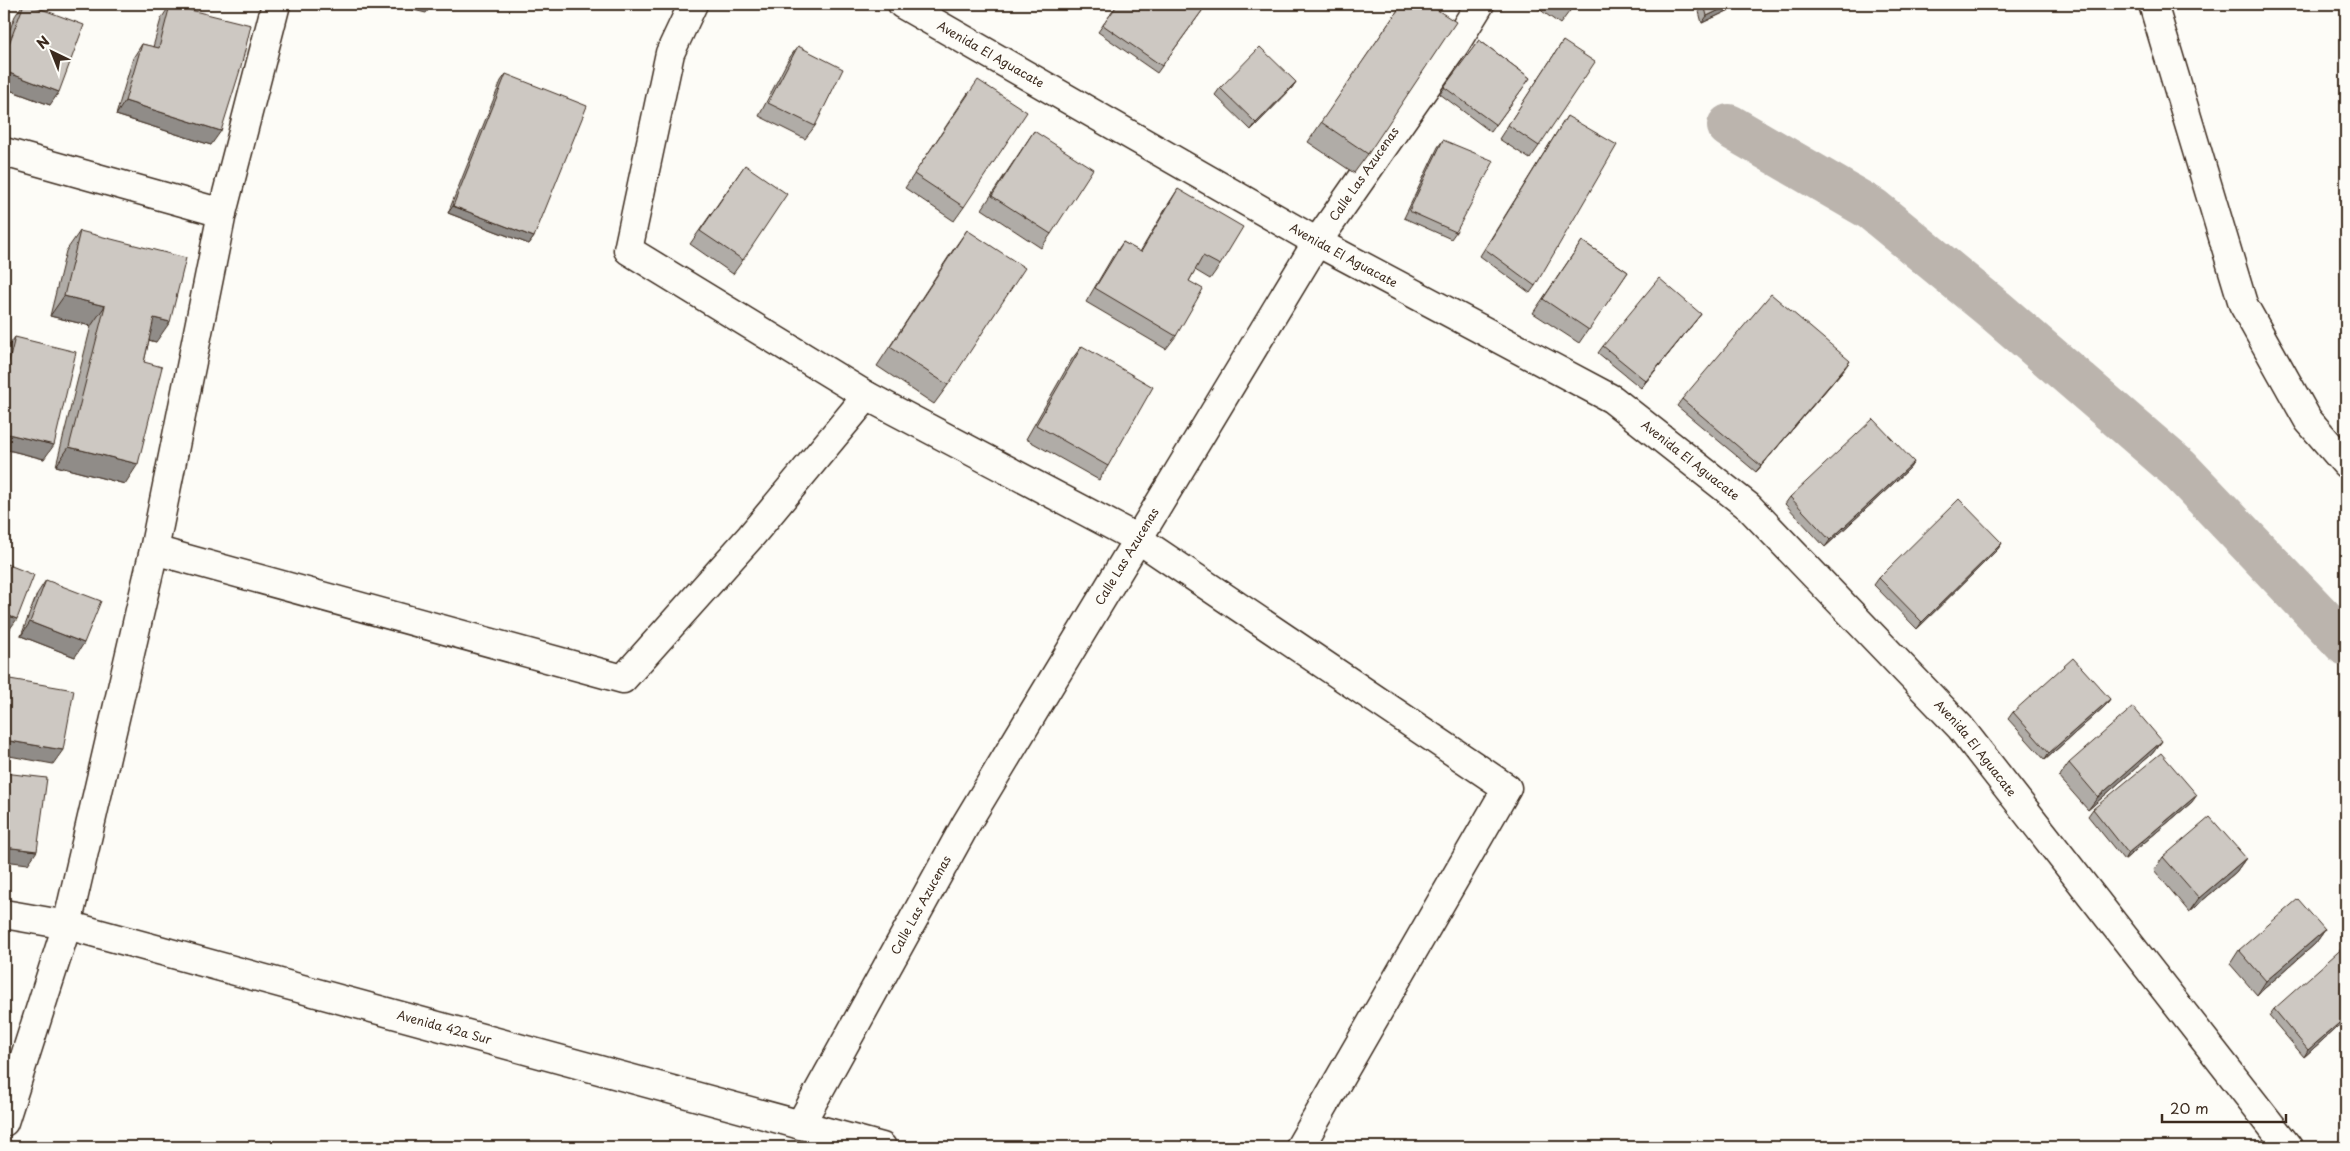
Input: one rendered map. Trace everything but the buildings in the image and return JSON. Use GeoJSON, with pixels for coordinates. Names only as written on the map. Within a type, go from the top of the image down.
{"type":"FeatureCollection","features":[{"type":"Feature","properties":{"kind":"street"},"geometry":{"type":"LineString","coordinates":[[4,1122],[67,925],[154,550],[222,213],[276,4]]}},
{"type":"Feature","properties":{"kind":"street"},"geometry":{"type":"LineString","coordinates":[[693,4],[670,53],[628,250],[867,396],[1138,539],[1507,788],[1300,1147]]}},
{"type":"Feature","properties":{"kind":"street","name":"Avenida El Aguacate"},"geometry":{"type":"LineString","coordinates":[[902,4],[1318,242],[1612,400],[1749,506],[1960,727],[2288,1147]]}},
{"type":"Feature","properties":{"kind":"street","name":"Calle Las Azucenas"},"geometry":{"type":"LineString","coordinates":[[800,1125],[966,824],[1318,242],[1456,43],[1480,4]]}},
{"type":"Feature","properties":{"kind":"street"},"geometry":{"type":"LineString","coordinates":[[2153,4],[2243,304],[2308,420],[2346,464]]}},
{"type":"Feature","properties":{"kind":"street"},"geometry":{"type":"LineString","coordinates":[[4,152],[222,213]]}},
{"type":"Feature","properties":{"kind":"street"},"geometry":{"type":"LineString","coordinates":[[154,550],[623,679],[751,536],[867,396]]}},
{"type":"Feature","properties":{"kind":"street","name":"Avenida 42a Sur"},"geometry":{"type":"LineString","coordinates":[[4,914],[67,925],[882,1147]]}},
{"type":"Feature","properties":{"kind":"waterway"},"geometry":{"type":"LineString","coordinates":[[1729,126],[1872,209],[1995,310],[2179,469],[2346,644]]}}]}
